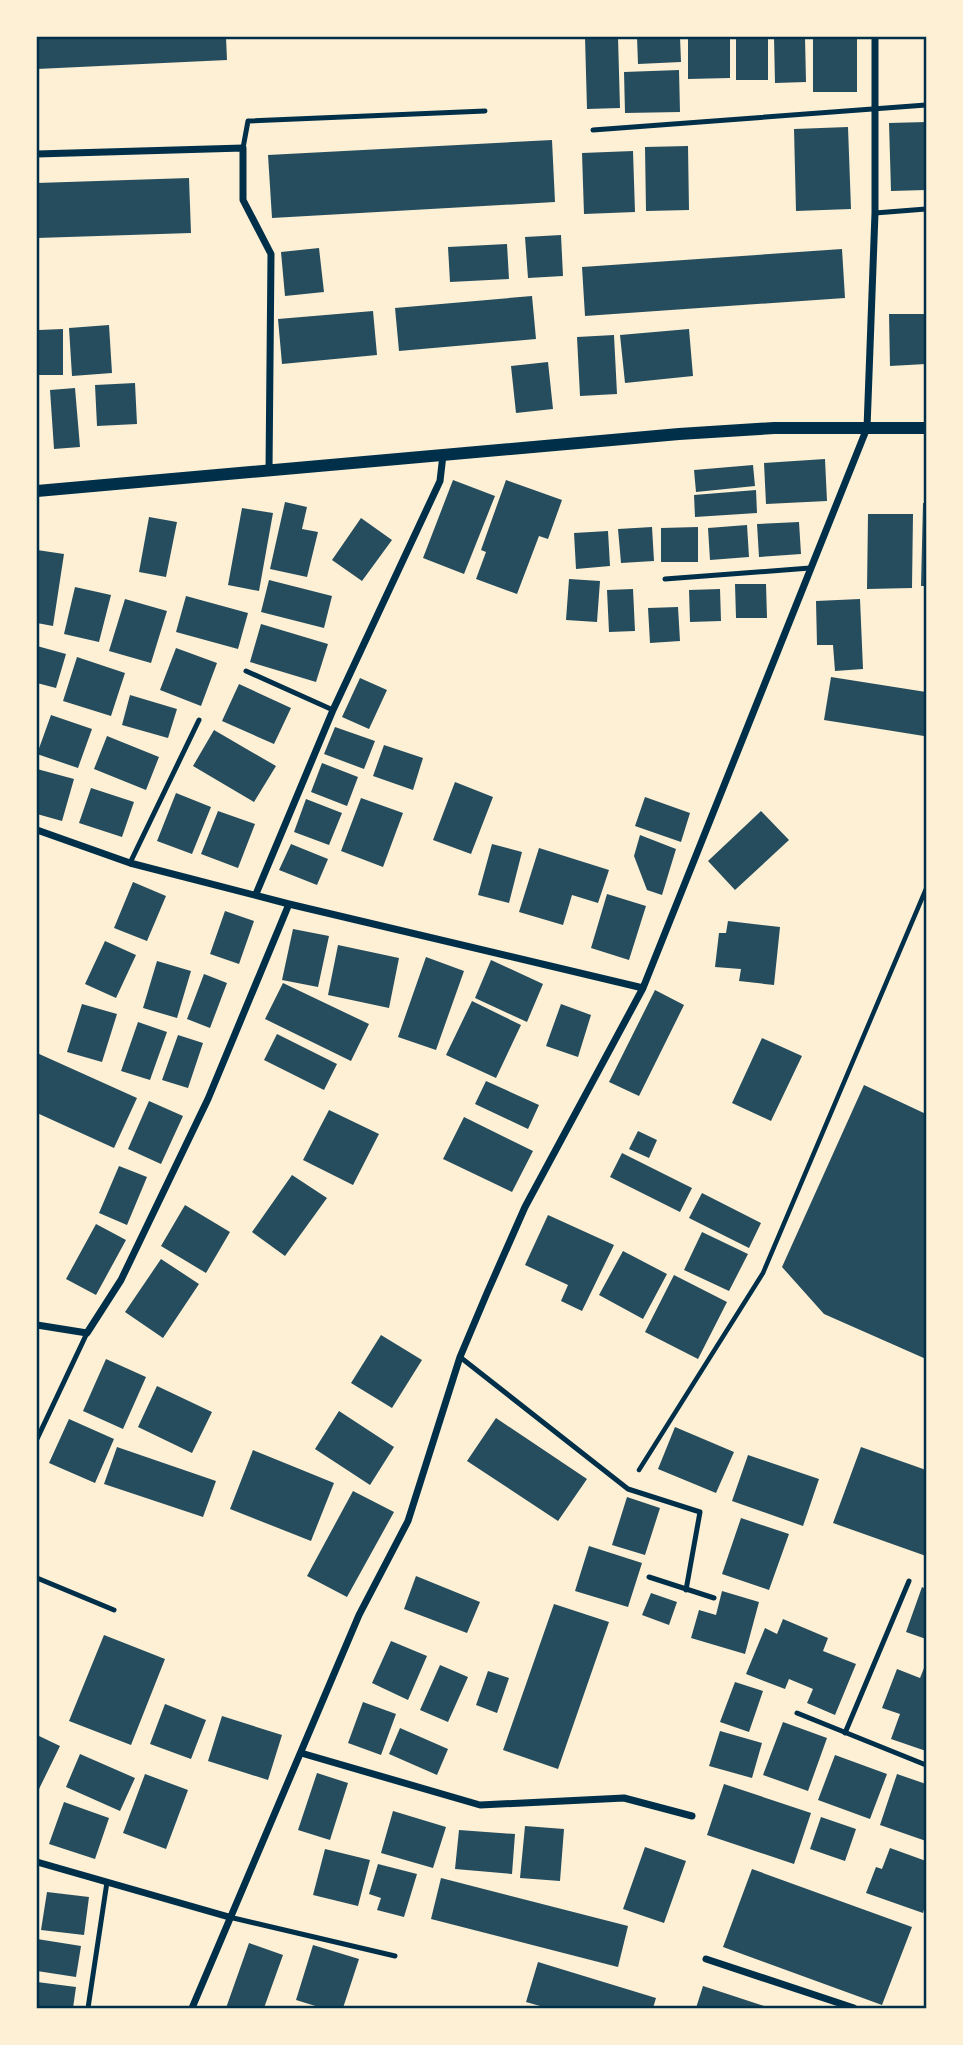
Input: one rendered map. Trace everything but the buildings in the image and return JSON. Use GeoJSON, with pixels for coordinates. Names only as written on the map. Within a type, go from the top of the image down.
{"type":"FeatureCollection","features":[{"type":"Feature","properties":{"kind":"street"},"geometry":{"type":"LineString","coordinates":[[191,2008],[359,1615],[408,1521],[460,1357],[525,1207],[643,988],[867,428],[875,212],[875,37]]}},
{"type":"Feature","properties":{"kind":"street"},"geometry":{"type":"LineString","coordinates":[[37,153],[243,148],[243,200],[271,254],[269,471]]}},
{"type":"Feature","properties":{"kind":"street"},"geometry":{"type":"LineString","coordinates":[[37,491],[679,434],[774,428],[926,428]]}},
{"type":"Feature","properties":{"kind":"street"},"geometry":{"type":"LineString","coordinates":[[257,894],[333,710],[440,481],[443,455]]}},
{"type":"Feature","properties":{"kind":"street"},"geometry":{"type":"LineString","coordinates":[[37,830],[130,863],[289,904],[643,988]]}},
{"type":"Feature","properties":{"kind":"street"},"geometry":{"type":"LineString","coordinates":[[37,1325],[87,1333],[121,1280],[208,1099],[289,904]]}},
{"type":"Feature","properties":{"kind":"street"},"geometry":{"type":"LineString","coordinates":[[301,1753],[480,1805],[624,1798],[692,1816]]}},
{"type":"Feature","properties":{"kind":"street"},"geometry":{"type":"LineString","coordinates":[[37,1862],[229,1917]]}},
{"type":"Feature","properties":{"kind":"street"},"geometry":{"type":"LineString","coordinates":[[706,1959],[854,2008]]}},
{"type":"Feature","properties":{"kind":"lane"},"geometry":{"type":"LineString","coordinates":[[593,130],[926,105]]}},
{"type":"Feature","properties":{"kind":"lane"},"geometry":{"type":"LineString","coordinates":[[243,148],[248,121],[485,111]]}},
{"type":"Feature","properties":{"kind":"lane"},"geometry":{"type":"LineString","coordinates":[[875,212],[926,209]]}},
{"type":"Feature","properties":{"kind":"lane"},"geometry":{"type":"LineString","coordinates":[[665,579],[810,568]]}},
{"type":"Feature","properties":{"kind":"lane"},"geometry":{"type":"LineString","coordinates":[[246,671],[333,710]]}},
{"type":"Feature","properties":{"kind":"lane"},"geometry":{"type":"LineString","coordinates":[[130,863],[199,719]]}},
{"type":"Feature","properties":{"kind":"lane"},"geometry":{"type":"LineString","coordinates":[[37,1439],[87,1333]]}},
{"type":"Feature","properties":{"kind":"lane"},"geometry":{"type":"LineString","coordinates":[[460,1357],[628,1489],[701,1512],[686,1590]]}},
{"type":"Feature","properties":{"kind":"lane"},"geometry":{"type":"LineString","coordinates":[[649,1577],[714,1598]]}},
{"type":"Feature","properties":{"kind":"lane"},"geometry":{"type":"LineString","coordinates":[[37,1578],[114,1610]]}},
{"type":"Feature","properties":{"kind":"lane"},"geometry":{"type":"LineString","coordinates":[[845,1733],[909,1581]]}},
{"type":"Feature","properties":{"kind":"lane"},"geometry":{"type":"LineString","coordinates":[[797,1713],[926,1765]]}},
{"type":"Feature","properties":{"kind":"lane"},"geometry":{"type":"LineString","coordinates":[[89,2008],[107,1882]]}},
{"type":"Feature","properties":{"kind":"lane"},"geometry":{"type":"LineString","coordinates":[[229,1917],[395,1956]]}},
{"type":"Feature","properties":{"kind":"path"},"geometry":{"type":"LineString","coordinates":[[628,1489],[763,1273],[926,889]]}}]}
